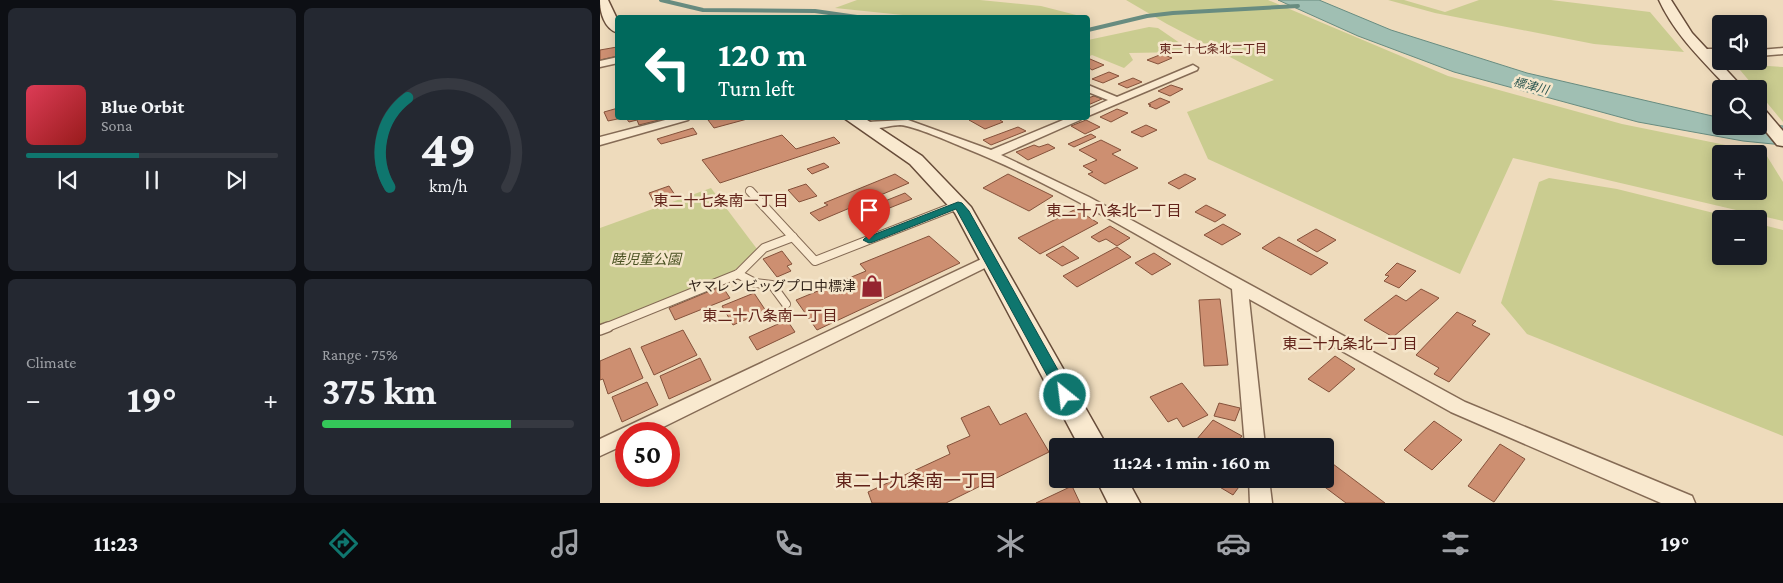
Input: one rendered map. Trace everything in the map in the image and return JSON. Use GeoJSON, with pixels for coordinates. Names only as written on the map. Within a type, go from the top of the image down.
{"type":"FeatureCollection","features":[{"type":"Feature","properties":{"kind":"main road"},"geometry":{"type":"LineString","coordinates":[[1665,0],[1677,20],[1712,55]]}},
{"type":"Feature","properties":{"kind":"main road"},"geometry":{"type":"LineString","coordinates":[[603,8],[615,26]]}},
{"type":"Feature","properties":{"kind":"main road"},"geometry":{"type":"LineString","coordinates":[[859,121],[916,160],[964,211],[1089,438]]}},
{"type":"Feature","properties":{"kind":"main road"},"geometry":{"type":"LineString","coordinates":[[1767,122],[1783,141]]}},
{"type":"Feature","properties":{"kind":"main road"},"geometry":{"type":"LineString","coordinates":[[1116,488],[1124,503]]}},
{"type":"Feature","properties":{"kind":"street"},"geometry":{"type":"LineString","coordinates":[[1767,52],[1783,51]]}},
{"type":"Feature","properties":{"kind":"street"},"geometry":{"type":"LineString","coordinates":[[600,64],[615,61]]}},
{"type":"Feature","properties":{"kind":"street"},"geometry":{"type":"LineString","coordinates":[[1090,112],[1193,68]]}},
{"type":"Feature","properties":{"kind":"street"},"geometry":{"type":"LineString","coordinates":[[1090,89],[1116,100]]}},
{"type":"Feature","properties":{"kind":"street"},"geometry":{"type":"LineString","coordinates":[[600,141],[677,120]]}},
{"type":"Feature","properties":{"kind":"street"},"geometry":{"type":"LineString","coordinates":[[990,154],[1071,120]]}},
{"type":"Feature","properties":{"kind":"street"},"geometry":{"type":"LineString","coordinates":[[859,121],[900,122],[908,124],[990,154],[1084,200],[1458,407],[1684,503]]}},
{"type":"Feature","properties":{"kind":"street"},"geometry":{"type":"LineString","coordinates":[[655,422],[990,260]]}},
{"type":"Feature","properties":{"kind":"street"},"geometry":{"type":"LineString","coordinates":[[1240,285],[1255,438]]}},
{"type":"Feature","properties":{"kind":"street"},"geometry":{"type":"LineString","coordinates":[[600,448],[615,441]]}},
{"type":"Feature","properties":{"kind":"street"},"geometry":{"type":"LineString","coordinates":[[1260,488],[1261,503]]}},
{"type":"Feature","properties":{"kind":"lane"},"geometry":{"type":"LineString","coordinates":[[750,191],[815,261],[958,205]]}},
{"type":"Feature","properties":{"kind":"lane"},"geometry":{"type":"LineString","coordinates":[[600,330],[738,274],[764,248],[793,237]]}},
{"type":"Feature","properties":{"kind":"lane"},"geometry":{"type":"LineString","coordinates":[[738,274],[755,283],[772,285],[786,304]]}},
{"type":"Feature","properties":{"kind":"green space"},"geometry":{"type":"Polygon","coordinates":[[[857,0],[980,0],[1041,6],[1076,15],[903,15],[835,8],[857,0]]]}},
{"type":"Feature","properties":{"kind":"green space"},"geometry":{"type":"Polygon","coordinates":[[[1126,0],[1268,0],[1448,76],[1622,124],[1726,145],[1712,145],[1712,200],[1767,200],[1767,156],[1783,182],[1783,221],[1767,217],[1767,210],[1736,210],[1513,158],[1460,274],[1208,159],[1187,112],[1274,80],[1167,24],[1126,0]]]}},
{"type":"Feature","properties":{"kind":"green space"},"geometry":{"type":"Polygon","coordinates":[[[1388,0],[1404,0],[1445,12],[1479,0],[1551,0],[1650,12],[1684,52],[1594,44],[1435,13],[1388,0]]]}},
{"type":"Feature","properties":{"kind":"green space"},"geometry":{"type":"Polygon","coordinates":[[[1149,27],[1158,28],[1187,48],[1184,52],[1129,53],[1133,60],[1124,68],[1092,55],[1090,56],[1090,40],[1149,27]]]}},
{"type":"Feature","properties":{"kind":"green space"},"geometry":{"type":"Polygon","coordinates":[[[1767,66],[1783,67],[1783,122],[1767,103],[1767,80],[1748,80],[1740,70],[1767,70],[1767,66]]]}},
{"type":"Feature","properties":{"kind":"green space"},"geometry":{"type":"Polygon","coordinates":[[[1549,178],[1617,189],[1712,213],[1712,265],[1767,265],[1767,226],[1783,230],[1783,436],[1527,334],[1501,303],[1539,182],[1549,178]]]}},
{"type":"Feature","properties":{"kind":"green space","name":"睦児童公園"},"geometry":{"type":"Polygon","coordinates":[[[711,188],[757,249],[734,271],[600,325],[600,228],[711,188]]]}},
{"type":"Feature","properties":{"kind":"water","name":"標津川"},"geometry":{"type":"Polygon","coordinates":[[[1278,0],[1319,0],[1391,30],[1527,73],[1712,116],[1712,135],[1767,135],[1767,124],[1783,126],[1783,145],[1743,141],[1638,122],[1454,72],[1358,36],[1278,0]]]}},
{"type":"Feature","properties":{"kind":"building"},"geometry":{"type":"Polygon","coordinates":[[[615,47],[615,57],[600,60],[600,50],[615,47]]]}},
{"type":"Feature","properties":{"kind":"building"},"geometry":{"type":"Polygon","coordinates":[[[1162,54],[1172,58],[1158,64],[1147,60],[1162,54]]]}},
{"type":"Feature","properties":{"kind":"building"},"geometry":{"type":"Polygon","coordinates":[[[1090,59],[1104,65],[1092,70],[1090,68],[1090,59]]]}},
{"type":"Feature","properties":{"kind":"building"},"geometry":{"type":"Polygon","coordinates":[[[1109,72],[1119,76],[1103,83],[1092,79],[1109,72]]]}},
{"type":"Feature","properties":{"kind":"building"},"geometry":{"type":"Polygon","coordinates":[[[1133,78],[1142,82],[1127,88],[1118,84],[1133,78]]]}},
{"type":"Feature","properties":{"kind":"building"},"geometry":{"type":"Polygon","coordinates":[[[1171,85],[1183,89],[1170,96],[1158,91],[1171,85]]]}},
{"type":"Feature","properties":{"kind":"building"},"geometry":{"type":"Polygon","coordinates":[[[1094,96],[1102,99],[1090,104],[1090,97],[1094,96]]]}},
{"type":"Feature","properties":{"kind":"building"},"geometry":{"type":"Polygon","coordinates":[[[1160,98],[1170,102],[1156,109],[1149,106],[1151,105],[1148,104],[1160,98]]]}},
{"type":"Feature","properties":{"kind":"building"},"geometry":{"type":"Polygon","coordinates":[[[615,109],[615,120],[608,121],[604,112],[615,109]]]}},
{"type":"Feature","properties":{"kind":"building"},"geometry":{"type":"Polygon","coordinates":[[[1117,109],[1128,113],[1111,122],[1100,117],[1117,109]]]}},
{"type":"Feature","properties":{"kind":"building"},"geometry":{"type":"Polygon","coordinates":[[[637,120],[659,120],[639,125],[637,120]]]}},
{"type":"Feature","properties":{"kind":"building"},"geometry":{"type":"Polygon","coordinates":[[[708,120],[744,120],[714,128],[708,120]]]}},
{"type":"Feature","properties":{"kind":"building"},"geometry":{"type":"Polygon","coordinates":[[[969,120],[1000,120],[1003,122],[985,129],[969,120]]]}},
{"type":"Feature","properties":{"kind":"building"},"geometry":{"type":"Polygon","coordinates":[[[1086,120],[1100,127],[1085,134],[1071,126],[1086,120]]]}},
{"type":"Feature","properties":{"kind":"building"},"geometry":{"type":"Polygon","coordinates":[[[1146,125],[1157,130],[1142,137],[1131,132],[1146,125]]]}},
{"type":"Feature","properties":{"kind":"building"},"geometry":{"type":"Polygon","coordinates":[[[1018,127],[1026,131],[991,145],[983,140],[1018,127]]]}},
{"type":"Feature","properties":{"kind":"building"},"geometry":{"type":"Polygon","coordinates":[[[693,128],[697,134],[661,144],[657,139],[693,128]]]}},
{"type":"Feature","properties":{"kind":"building"},"geometry":{"type":"Polygon","coordinates":[[[1091,134],[1096,137],[1074,147],[1068,144],[1091,134]]]}},
{"type":"Feature","properties":{"kind":"building"},"geometry":{"type":"Polygon","coordinates":[[[782,135],[796,149],[834,137],[840,143],[720,183],[702,160],[782,135]]]}},
{"type":"Feature","properties":{"kind":"building"},"geometry":{"type":"Polygon","coordinates":[[[1101,140],[1121,150],[1112,154],[1138,168],[1105,184],[1088,174],[1093,172],[1083,166],[1097,160],[1079,150],[1101,140]]]}},
{"type":"Feature","properties":{"kind":"building"},"geometry":{"type":"Polygon","coordinates":[[[1048,144],[1055,148],[1028,160],[1016,152],[1034,145],[1039,147],[1048,144]]]}},
{"type":"Feature","properties":{"kind":"building"},"geometry":{"type":"Polygon","coordinates":[[[824,163],[829,167],[812,174],[807,169],[824,163]]]}},
{"type":"Feature","properties":{"kind":"building"},"geometry":{"type":"Polygon","coordinates":[[[895,174],[909,183],[819,221],[810,213],[828,205],[824,203],[895,174]]]}},
{"type":"Feature","properties":{"kind":"building"},"geometry":{"type":"Polygon","coordinates":[[[1008,174],[1053,196],[1029,211],[983,188],[1008,174]]]}},
{"type":"Feature","properties":{"kind":"building"},"geometry":{"type":"Polygon","coordinates":[[[1185,174],[1196,179],[1179,189],[1168,183],[1185,174]]]}},
{"type":"Feature","properties":{"kind":"building"},"geometry":{"type":"Polygon","coordinates":[[[806,184],[817,196],[799,202],[788,190],[806,184]]]}},
{"type":"Feature","properties":{"kind":"building"},"geometry":{"type":"Polygon","coordinates":[[[669,186],[675,195],[654,202],[649,193],[669,186]]]}},
{"type":"Feature","properties":{"kind":"building"},"geometry":{"type":"Polygon","coordinates":[[[905,193],[912,199],[882,211],[875,205],[905,193]]]}},
{"type":"Feature","properties":{"kind":"building"},"geometry":{"type":"Polygon","coordinates":[[[1206,205],[1226,215],[1215,222],[1195,212],[1206,205]]]}},
{"type":"Feature","properties":{"kind":"building"},"geometry":{"type":"Polygon","coordinates":[[[1076,209],[1098,223],[1040,254],[1018,238],[1076,209]]]}},
{"type":"Feature","properties":{"kind":"building"},"geometry":{"type":"Polygon","coordinates":[[[1223,224],[1241,234],[1222,245],[1204,235],[1223,224]]]}},
{"type":"Feature","properties":{"kind":"building"},"geometry":{"type":"Polygon","coordinates":[[[1110,226],[1130,238],[1117,246],[1106,239],[1099,242],[1091,237],[1110,226]]]}},
{"type":"Feature","properties":{"kind":"building"},"geometry":{"type":"Polygon","coordinates":[[[1316,229],[1336,240],[1317,252],[1297,240],[1316,229]]]}},
{"type":"Feature","properties":{"kind":"building","name":"ヤマレンビッグプロ中標津"},"geometry":{"type":"Polygon","coordinates":[[[929,236],[960,263],[817,330],[796,300],[866,271],[860,264],[929,236]]]}},
{"type":"Feature","properties":{"kind":"building"},"geometry":{"type":"Polygon","coordinates":[[[1279,237],[1328,263],[1311,275],[1262,248],[1279,237]]]}},
{"type":"Feature","properties":{"kind":"building"},"geometry":{"type":"Polygon","coordinates":[[[1063,246],[1079,258],[1062,266],[1046,255],[1063,246]]]}},
{"type":"Feature","properties":{"kind":"building"},"geometry":{"type":"Polygon","coordinates":[[[1117,247],[1131,257],[1077,287],[1063,276],[1117,247]]]}},
{"type":"Feature","properties":{"kind":"building"},"geometry":{"type":"Polygon","coordinates":[[[782,251],[792,264],[787,266],[791,271],[777,277],[763,259],[782,251]]]}},
{"type":"Feature","properties":{"kind":"building"},"geometry":{"type":"Polygon","coordinates":[[[1154,253],[1171,264],[1152,275],[1135,263],[1154,253]]]}},
{"type":"Feature","properties":{"kind":"building"},"geometry":{"type":"Polygon","coordinates":[[[1397,263],[1416,271],[1399,288],[1384,281],[1389,276],[1385,275],[1397,263]]]}},
{"type":"Feature","properties":{"kind":"building"},"geometry":{"type":"Polygon","coordinates":[[[722,286],[730,298],[675,320],[669,308],[722,286]]]}},
{"type":"Feature","properties":{"kind":"building"},"geometry":{"type":"Polygon","coordinates":[[[1421,289],[1439,298],[1393,337],[1364,320],[1396,295],[1406,301],[1421,289]]]}},
{"type":"Feature","properties":{"kind":"building"},"geometry":{"type":"Polygon","coordinates":[[[754,293],[766,311],[733,325],[722,306],[754,293]]]}},
{"type":"Feature","properties":{"kind":"building"},"geometry":{"type":"Polygon","coordinates":[[[1220,299],[1228,365],[1204,366],[1199,300],[1220,299]]]}},
{"type":"Feature","properties":{"kind":"building"},"geometry":{"type":"Polygon","coordinates":[[[1457,312],[1476,321],[1472,325],[1490,334],[1449,382],[1434,374],[1439,368],[1416,355],[1457,312]]]}},
{"type":"Feature","properties":{"kind":"building"},"geometry":{"type":"Polygon","coordinates":[[[787,320],[795,332],[757,350],[749,337],[787,320]]]}},
{"type":"Feature","properties":{"kind":"building"},"geometry":{"type":"Polygon","coordinates":[[[683,330],[697,355],[654,375],[641,347],[683,330]]]}},
{"type":"Feature","properties":{"kind":"building"},"geometry":{"type":"Polygon","coordinates":[[[630,348],[643,378],[608,394],[603,379],[600,380],[600,361],[630,348]]]}},
{"type":"Feature","properties":{"kind":"building"},"geometry":{"type":"Polygon","coordinates":[[[1335,356],[1355,369],[1329,392],[1308,379],[1335,356]]]}},
{"type":"Feature","properties":{"kind":"building"},"geometry":{"type":"Polygon","coordinates":[[[700,358],[711,380],[669,399],[660,376],[700,358]]]}},
{"type":"Feature","properties":{"kind":"building"},"geometry":{"type":"Polygon","coordinates":[[[647,382],[658,405],[622,422],[612,397],[647,382]]]}},
{"type":"Feature","properties":{"kind":"building"},"geometry":{"type":"Polygon","coordinates":[[[1182,383],[1208,415],[1183,427],[1177,418],[1168,422],[1150,397],[1182,383]]]}},
{"type":"Feature","properties":{"kind":"building"},"geometry":{"type":"Polygon","coordinates":[[[1219,403],[1240,408],[1235,421],[1214,416],[1219,403]]]}},
{"type":"Feature","properties":{"kind":"building"},"geometry":{"type":"Polygon","coordinates":[[[989,406],[1000,425],[1026,413],[1049,452],[946,503],[872,503],[868,492],[950,454],[947,446],[970,436],[961,418],[989,406]]]}},
{"type":"Feature","properties":{"kind":"building"},"geometry":{"type":"Polygon","coordinates":[[[1213,420],[1242,436],[1240,438],[1198,438],[1213,420]]]}},
{"type":"Feature","properties":{"kind":"building"},"geometry":{"type":"Polygon","coordinates":[[[1434,421],[1462,440],[1432,470],[1404,450],[1434,421]]]}},
{"type":"Feature","properties":{"kind":"building"},"geometry":{"type":"Polygon","coordinates":[[[1500,444],[1525,459],[1494,502],[1468,486],[1500,444]]]}},
{"type":"Feature","properties":{"kind":"building"},"geometry":{"type":"Polygon","coordinates":[[[1334,465],[1385,503],[1346,503],[1326,488],[1334,488],[1334,465]]]}},
{"type":"Feature","properties":{"kind":"building"},"geometry":{"type":"Polygon","coordinates":[[[1068,488],[1073,488],[1080,503],[1036,503],[1068,488]]]}},
{"type":"Feature","properties":{"kind":"building"},"geometry":{"type":"Polygon","coordinates":[[[1221,488],[1238,488],[1233,495],[1221,488]]]}},
{"type":"Feature","properties":{"kind":"waterway"},"geometry":{"type":"LineString","coordinates":[[661,0],[703,10],[815,11],[843,15]]}},
{"type":"Feature","properties":{"kind":"waterway"},"geometry":{"type":"LineString","coordinates":[[1090,30],[1147,16],[1173,13],[1298,6]]}},
{"type":"Feature","properties":{"kind":"place","name":"ヤマレンビッグプロ中標津"},"geometry":{"type":"Point","coordinates":[872,286]}},
{"type":"Feature","properties":{"kind":"district","name":"東二十七条北二丁目"},"geometry":{"type":"Point","coordinates":[1213,49]}},
{"type":"Feature","properties":{"kind":"district","name":"東二十七条南一丁目"},"geometry":{"type":"Point","coordinates":[721,201]}},
{"type":"Feature","properties":{"kind":"district","name":"東二十八条北一丁目"},"geometry":{"type":"Point","coordinates":[1114,211]}},
{"type":"Feature","properties":{"kind":"district","name":"東二十八条南一丁目"},"geometry":{"type":"Point","coordinates":[770,316]}},
{"type":"Feature","properties":{"kind":"district","name":"東二十九条北一丁目"},"geometry":{"type":"Point","coordinates":[1350,344]}},
{"type":"Feature","properties":{"kind":"district","name":"東二十九条南一丁目"},"geometry":{"type":"Point","coordinates":[916,481]}},
{"type":"Feature","properties":{"kind":"route"},"geometry":{"type":"LineString","coordinates":[[869,240],[958,205],[964,211],[1065,395]]}}]}
